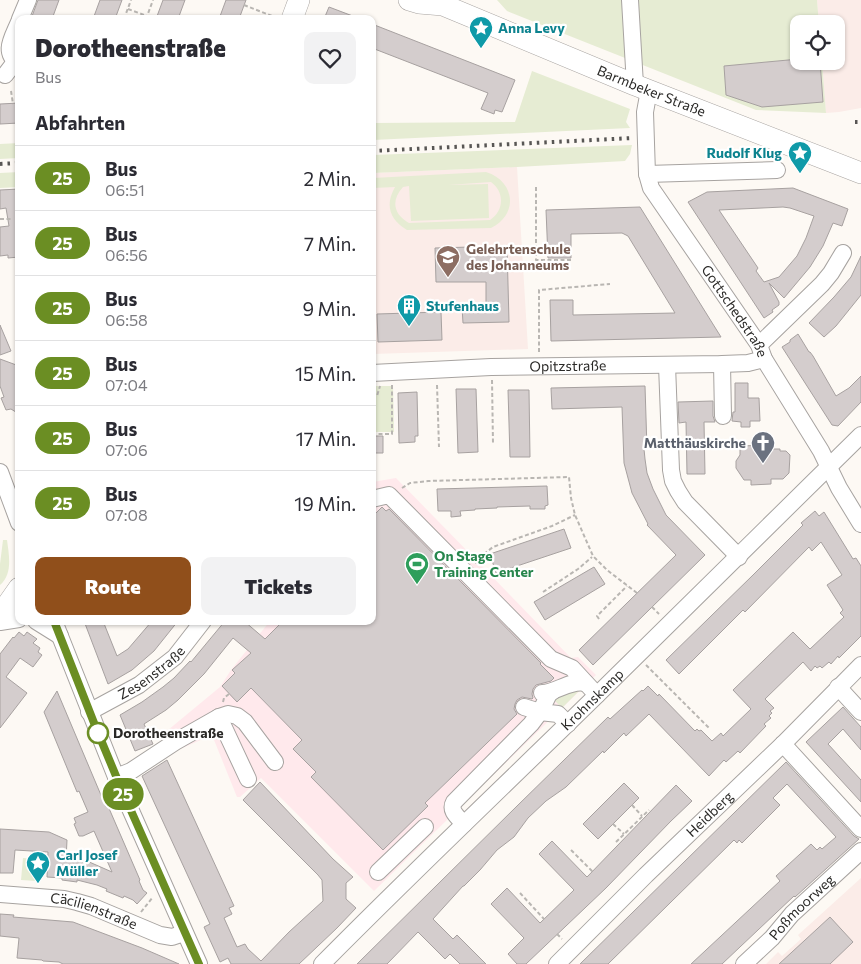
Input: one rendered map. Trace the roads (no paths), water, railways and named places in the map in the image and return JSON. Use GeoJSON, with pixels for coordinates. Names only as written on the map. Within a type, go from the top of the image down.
{"type":"FeatureCollection","features":[{"type":"Feature","properties":{"kind":"main road"},"geometry":{"type":"LineString","coordinates":[[293,15],[299,0]]}},
{"type":"Feature","properties":{"kind":"main road","name":"Barmbeker Straße"},"geometry":{"type":"LineString","coordinates":[[409,0],[419,3],[440,2],[642,87],[861,173]]}},
{"type":"Feature","properties":{"kind":"main road"},"geometry":{"type":"LineString","coordinates":[[0,615],[15,594]]}},
{"type":"Feature","properties":{"kind":"street"},"geometry":{"type":"LineString","coordinates":[[22,15],[28,0]]}},
{"type":"Feature","properties":{"kind":"street","name":"Gottschedstraße"},"geometry":{"type":"LineString","coordinates":[[630,0],[645,112],[647,174],[652,188],[762,352],[821,451],[839,488],[861,524]]}},
{"type":"Feature","properties":{"kind":"street"},"geometry":{"type":"LineString","coordinates":[[13,67],[9,50],[15,33]]}},
{"type":"Feature","properties":{"kind":"street"},"geometry":{"type":"LineString","coordinates":[[647,174],[777,170]]}},
{"type":"Feature","properties":{"kind":"street"},"geometry":{"type":"LineString","coordinates":[[762,352],[822,284],[843,253]]}},
{"type":"Feature","properties":{"kind":"street","name":"Opitzstraße"},"geometry":{"type":"LineString","coordinates":[[376,373],[491,368],[748,363],[762,352]]}},
{"type":"Feature","properties":{"kind":"street"},"geometry":{"type":"LineString","coordinates":[[667,364],[670,460],[673,480],[678,491],[693,512],[739,557]]}},
{"type":"Feature","properties":{"kind":"street"},"geometry":{"type":"LineString","coordinates":[[722,364],[722,416]]}},
{"type":"Feature","properties":{"kind":"street","name":"Krohnskamp"},"geometry":{"type":"LineString","coordinates":[[322,964],[739,557],[861,435]]}},
{"type":"Feature","properties":{"kind":"street"},"geometry":{"type":"LineString","coordinates":[[0,472],[15,512]]}},
{"type":"Feature","properties":{"kind":"street"},"geometry":{"type":"LineString","coordinates":[[376,498],[389,495],[551,659],[572,668],[597,695]]}},
{"type":"Feature","properties":{"kind":"street"},"geometry":{"type":"LineString","coordinates":[[0,622],[15,620]]}},
{"type":"Feature","properties":{"kind":"street","name":"Zesenstraße"},"geometry":{"type":"LineString","coordinates":[[89,712],[139,685],[176,657],[201,625]]}},
{"type":"Feature","properties":{"kind":"street"},"geometry":{"type":"LineString","coordinates":[[57,628],[116,777],[199,964]]}},
{"type":"Feature","properties":{"kind":"street","name":"Heidberg"},"geometry":{"type":"LineString","coordinates":[[557,964],[861,665]]}},
{"type":"Feature","properties":{"kind":"street"},"geometry":{"type":"LineString","coordinates":[[464,824],[453,811],[452,804],[531,724],[540,712],[549,694],[546,692],[576,682],[585,683]]}},
{"type":"Feature","properties":{"kind":"street"},"geometry":{"type":"LineString","coordinates":[[838,687],[861,712]]}},
{"type":"Feature","properties":{"kind":"street"},"geometry":{"type":"LineString","coordinates":[[524,707],[540,712],[558,714],[568,724]]}},
{"type":"Feature","properties":{"kind":"street"},"geometry":{"type":"LineString","coordinates":[[116,777],[131,770],[219,717],[228,714],[237,716],[245,722],[275,762]]}},
{"type":"Feature","properties":{"kind":"street"},"geometry":{"type":"LineString","coordinates":[[219,717],[248,779]]}},
{"type":"Feature","properties":{"kind":"street"},"geometry":{"type":"LineString","coordinates":[[782,744],[861,828]]}},
{"type":"Feature","properties":{"kind":"street"},"geometry":{"type":"LineString","coordinates":[[378,872],[425,827]]}},
{"type":"Feature","properties":{"kind":"street","name":"Poßmoorweg"},"geometry":{"type":"LineString","coordinates":[[744,964],[772,938],[792,914],[861,851]]}},
{"type":"Feature","properties":{"kind":"street","name":"Cäcilienstraße"},"geometry":{"type":"LineString","coordinates":[[0,894],[64,899],[91,906],[160,935],[172,937],[184,933]]}},
{"type":"Feature","properties":{"kind":"railway"},"geometry":{"type":"LineString","coordinates":[[855,122],[861,122]]}},
{"type":"Feature","properties":{"kind":"railway"},"geometry":{"type":"LineString","coordinates":[[376,151],[632,138]]}},
{"type":"Feature","properties":{"kind":"railway"},"geometry":{"type":"LineString","coordinates":[[0,164],[15,163]]}},
{"type":"Feature","properties":{"kind":"place","name":"Anna Levy"},"geometry":{"type":"Point","coordinates":[481,49]}},
{"type":"Feature","properties":{"kind":"place","name":"Rudolf Klug"},"geometry":{"type":"Point","coordinates":[800,174]}},
{"type":"Feature","properties":{"kind":"place","name":"Gelehrtenschule des Johanneums"},"geometry":{"type":"Point","coordinates":[448,278]}},
{"type":"Feature","properties":{"kind":"place","name":"Stufenhaus"},"geometry":{"type":"Point","coordinates":[409,327]}},
{"type":"Feature","properties":{"kind":"place","name":"Matthäuskirche"},"geometry":{"type":"Point","coordinates":[763,464]}},
{"type":"Feature","properties":{"kind":"place","name":"On Stage Training Center"},"geometry":{"type":"Point","coordinates":[417,585]}},
{"type":"Feature","properties":{"kind":"place","name":"Dorotheenstraße"},"geometry":{"type":"Point","coordinates":[98,733]}},
{"type":"Feature","properties":{"kind":"place","name":"Carl Josef Müller"},"geometry":{"type":"Point","coordinates":[38,884]}}]}
